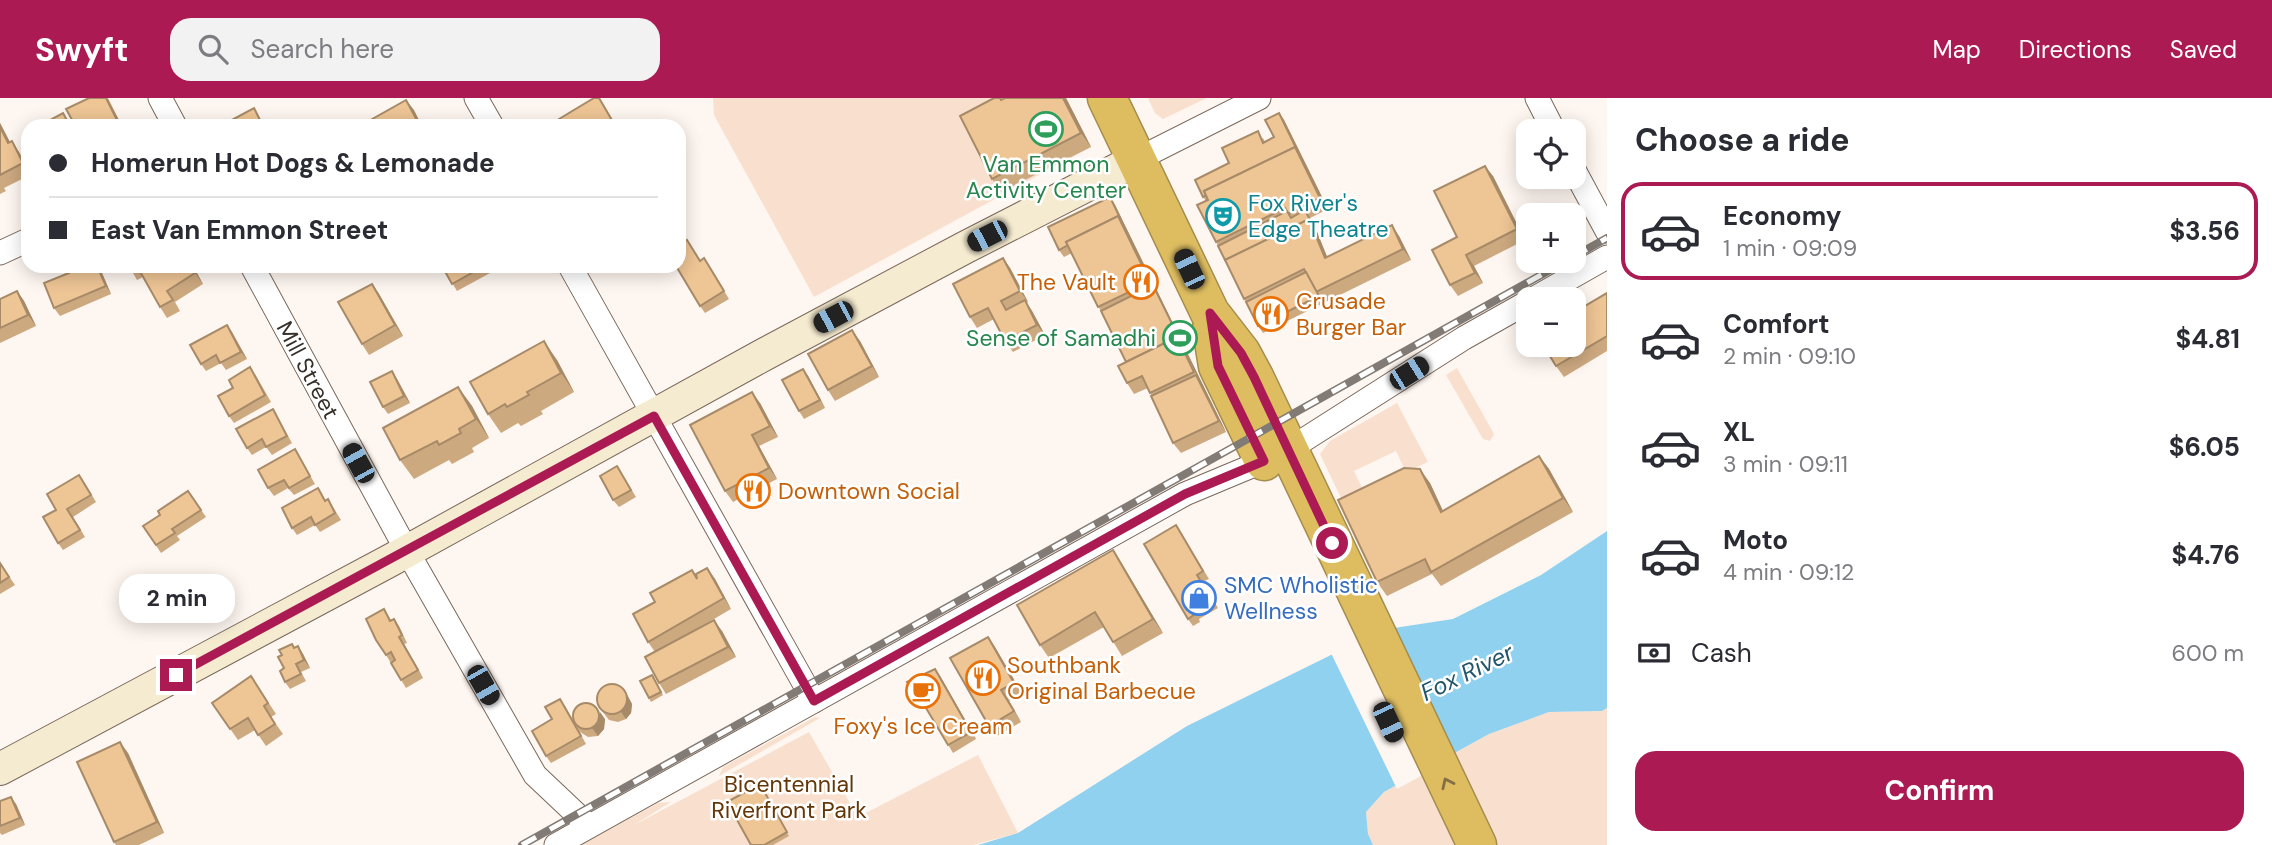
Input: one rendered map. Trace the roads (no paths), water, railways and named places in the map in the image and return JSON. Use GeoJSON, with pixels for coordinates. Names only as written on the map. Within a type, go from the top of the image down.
{"type":"FeatureCollection","features":[{"type":"Feature","properties":{"kind":"highway"},"geometry":{"type":"LineString","coordinates":[[1107,98],[1210,313],[1218,366],[1276,456],[1354,618],[1477,845]]}},
{"type":"Feature","properties":{"kind":"highway"},"geometry":{"type":"LineString","coordinates":[[1354,618],[1447,845]]}},
{"type":"Feature","properties":{"kind":"street"},"geometry":{"type":"LineString","coordinates":[[160,98],[171,119]]}},
{"type":"Feature","properties":{"kind":"street"},"geometry":{"type":"LineString","coordinates":[[476,98],[488,119]]}},
{"type":"Feature","properties":{"kind":"street"},"geometry":{"type":"LineString","coordinates":[[0,769],[407,551],[765,354],[966,247],[1259,98]]}},
{"type":"Feature","properties":{"kind":"street"},"geometry":{"type":"LineString","coordinates":[[1537,98],[1548,119]]}},
{"type":"Feature","properties":{"kind":"street"},"geometry":{"type":"LineString","coordinates":[[1584,189],[1607,231]]}},
{"type":"Feature","properties":{"kind":"street"},"geometry":{"type":"LineString","coordinates":[[0,253],[21,243]]}},
{"type":"Feature","properties":{"kind":"street"},"geometry":{"type":"LineString","coordinates":[[1554,287],[1607,257]]}},
{"type":"Feature","properties":{"kind":"street","name":"Mill Street"},"geometry":{"type":"LineString","coordinates":[[256,273],[407,551],[535,775],[589,826]]}},
{"type":"Feature","properties":{"kind":"street"},"geometry":{"type":"LineString","coordinates":[[574,273],[814,701]]}},
{"type":"Feature","properties":{"kind":"street"},"geometry":{"type":"LineString","coordinates":[[556,845],[1185,494],[1276,456],[1464,338],[1516,309]]}},
{"type":"Feature","properties":{"kind":"water","name":"Fox River"},"geometry":{"type":"Polygon","coordinates":[[[1607,531],[1607,708],[1602,711],[1549,712],[1489,734],[1384,792],[1366,812],[1368,834],[1373,845],[978,845],[1018,833],[1187,726],[1331,655],[1394,628],[1453,619],[1541,575],[1607,531]]]}},
{"type":"Feature","properties":{"kind":"railway"},"geometry":{"type":"LineString","coordinates":[[1586,250],[1607,238]]}},
{"type":"Feature","properties":{"kind":"railway"},"geometry":{"type":"LineString","coordinates":[[522,845],[1545,273]]}},
{"type":"Feature","properties":{"kind":"place","name":"Van Emmon Activity Center"},"geometry":{"type":"Point","coordinates":[1046,129]}},
{"type":"Feature","properties":{"kind":"place","name":"Fox River's Edge Theatre"},"geometry":{"type":"Point","coordinates":[1223,216]}},
{"type":"Feature","properties":{"kind":"place","name":"The Vault"},"geometry":{"type":"Point","coordinates":[1141,282]}},
{"type":"Feature","properties":{"kind":"place","name":"Crusade Burger Bar"},"geometry":{"type":"Point","coordinates":[1271,314]}},
{"type":"Feature","properties":{"kind":"place","name":"Sense of Samadhi"},"geometry":{"type":"Point","coordinates":[1180,338]}},
{"type":"Feature","properties":{"kind":"place","name":"Downtown Social"},"geometry":{"type":"Point","coordinates":[753,491]}},
{"type":"Feature","properties":{"kind":"place","name":"SMC Wholistic Wellness"},"geometry":{"type":"Point","coordinates":[1199,598]}},
{"type":"Feature","properties":{"kind":"place","name":"Southbank Original Barbecue"},"geometry":{"type":"Point","coordinates":[983,678]}},
{"type":"Feature","properties":{"kind":"place","name":"Foxy's Ice Cream"},"geometry":{"type":"Point","coordinates":[923,691]}},
{"type":"Feature","properties":{"kind":"park label","name":"Bicentennial Riverfront Park"},"geometry":{"type":"Point","coordinates":[789,797]}}]}
